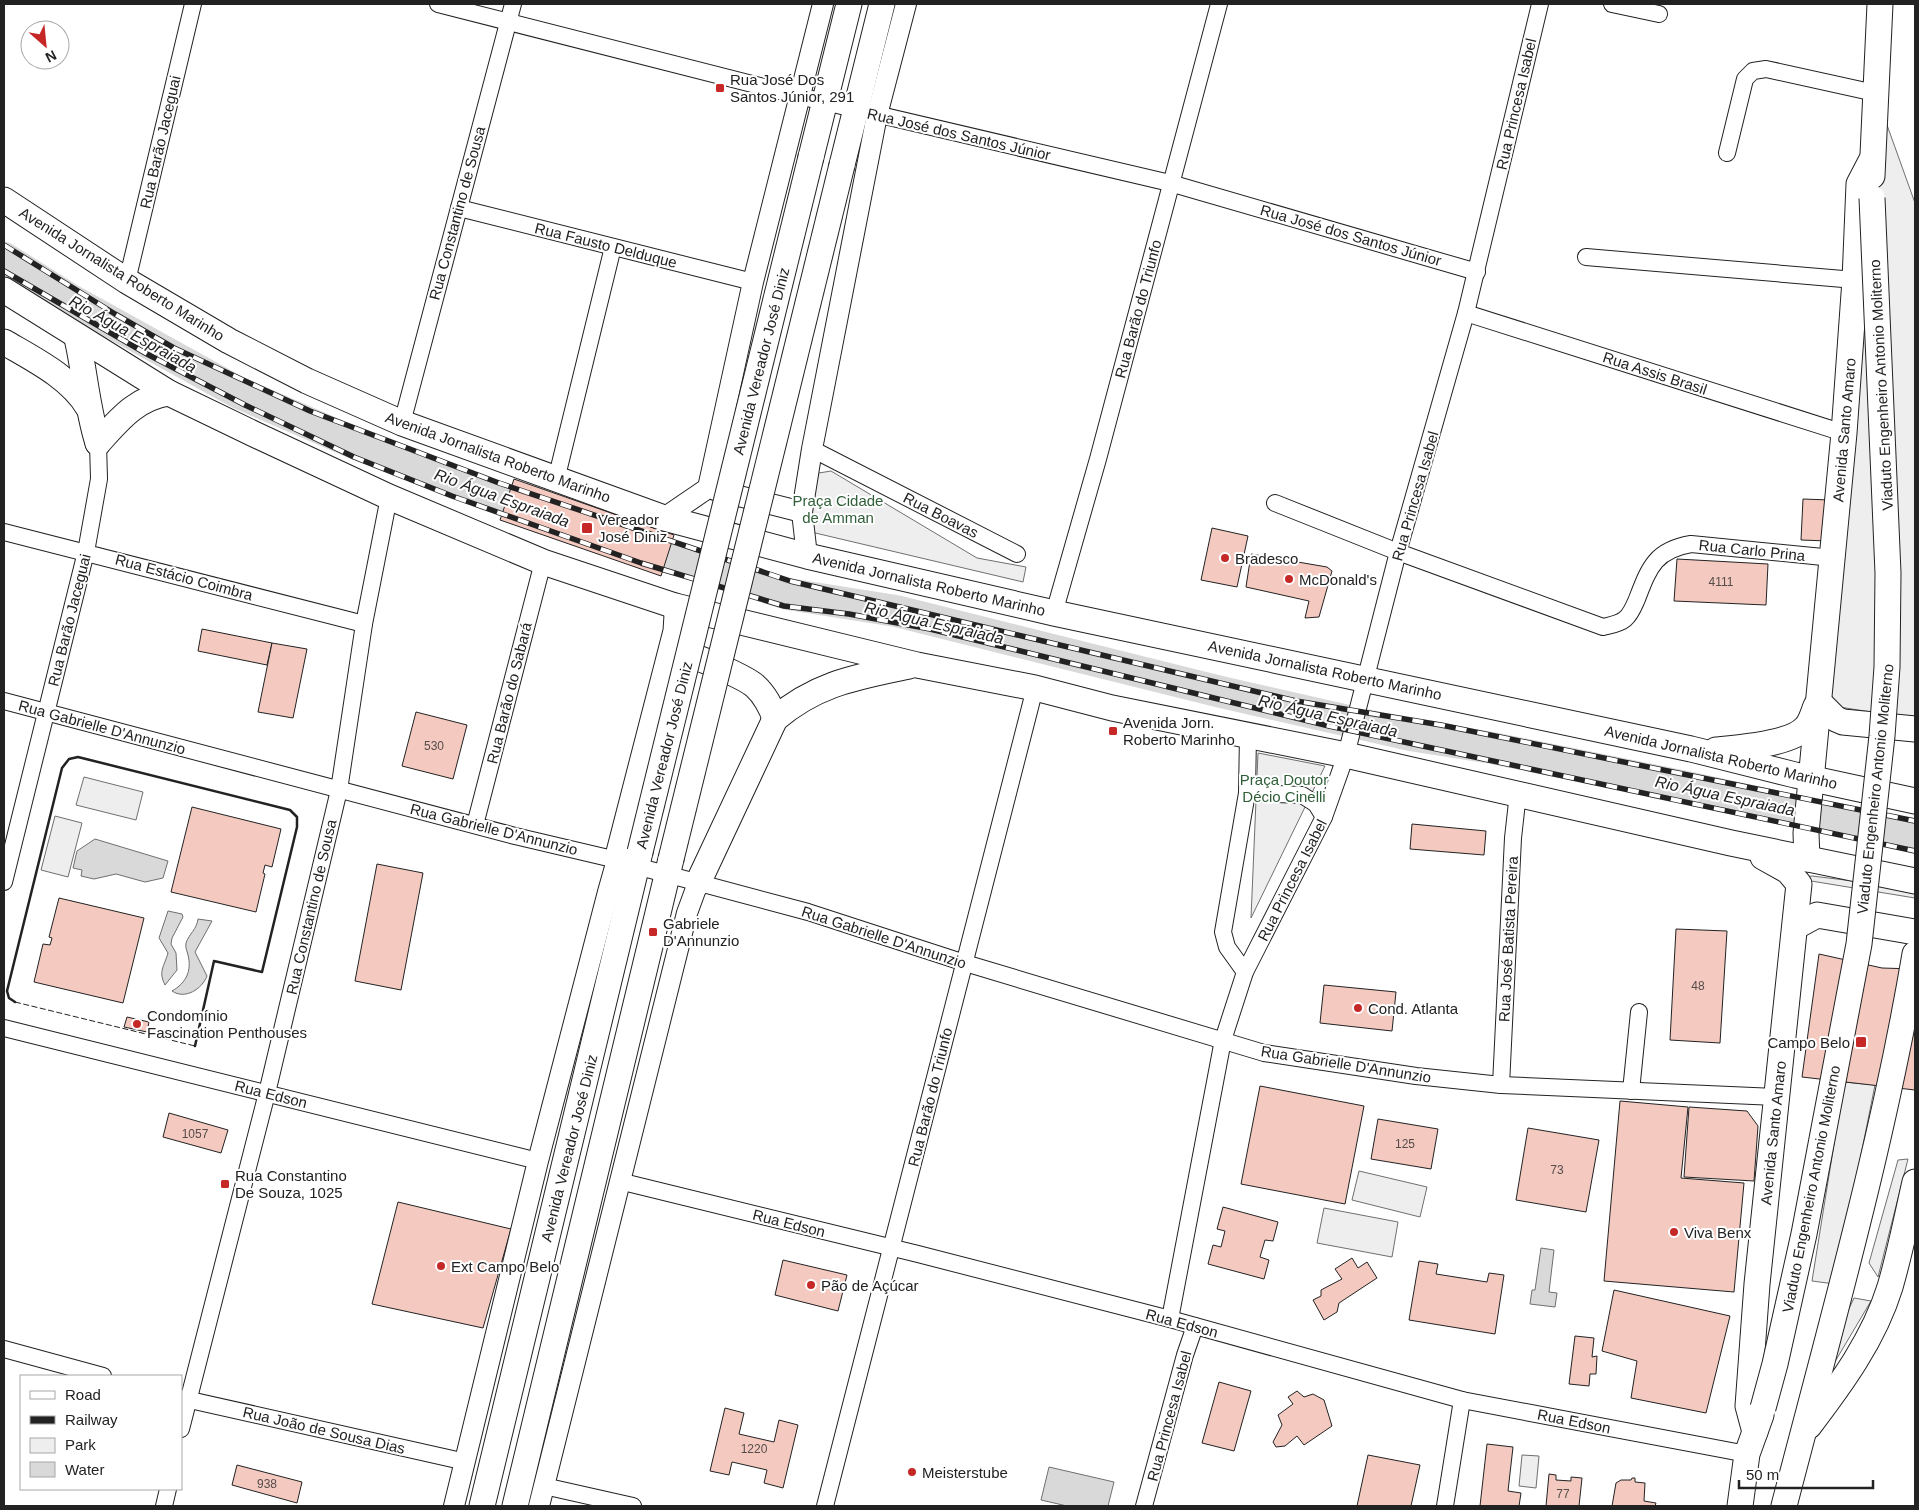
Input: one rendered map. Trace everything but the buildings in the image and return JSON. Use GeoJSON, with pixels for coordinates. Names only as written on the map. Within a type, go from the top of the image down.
{"type":"FeatureCollection","features":[{"type":"Feature","properties":{"kind":"main road","name":"Avenida Vereador José Diniz"},"geometry":{"type":"LineString","coordinates":[[482,1506],[631,859],[849,4]]}},
{"type":"Feature","properties":{"kind":"main road","name":"Avenida Vereador José Diniz"},"geometry":{"type":"LineString","coordinates":[[516,1506],[842,165],[866,112],[882,4]]}},
{"type":"Feature","properties":{"kind":"main road","name":"Avenida Santo Amaro"},"geometry":{"type":"LineString","coordinates":[[1807,858],[1806,832],[1834,558],[1844,433],[1855,280],[1858,184],[1872,161],[1880,4]]}},
{"type":"Feature","properties":{"kind":"main road","name":"Viaduto Engenheiro Antonio Moliterno"},"geometry":{"type":"LineString","coordinates":[[1763,1408],[1775,1364],[1804,1234],[1859,944],[1882,736],[1887,667],[1888,573],[1872,161]]}},
{"type":"Feature","properties":{"kind":"main road","name":"Avenida Jornalista Roberto Marinho"},"geometry":{"type":"LineString","coordinates":[[4,200],[127,281],[229,341],[307,381],[402,423],[664,518],[806,556],[1054,614],[1366,682],[1700,751],[1810,789],[1915,801]]}},
{"type":"Feature","properties":{"kind":"main road"},"geometry":{"type":"LineString","coordinates":[[4,290],[77,338],[169,393],[389,497],[543,562],[674,606],[917,665],[1035,688],[1112,708],[1347,753],[1731,843],[1915,881]]}},
{"type":"Feature","properties":{"kind":"main road"},"geometry":{"type":"LineString","coordinates":[[77,338],[83,363],[88,407],[98,444]]}},
{"type":"Feature","properties":{"kind":"main road"},"geometry":{"type":"LineString","coordinates":[[4,342],[75,390],[88,407]]}},
{"type":"Feature","properties":{"kind":"main road"},"geometry":{"type":"LineString","coordinates":[[98,444],[130,408],[151,398],[169,393]]}},
{"type":"Feature","properties":{"kind":"main road"},"geometry":{"type":"LineString","coordinates":[[631,859],[668,661],[676,631],[677,615],[674,606]]}},
{"type":"Feature","properties":{"kind":"main road"},"geometry":{"type":"LineString","coordinates":[[668,661],[675,655],[685,654],[737,675],[755,686],[769,705],[775,719]]}},
{"type":"Feature","properties":{"kind":"main road"},"geometry":{"type":"LineString","coordinates":[[698,883],[775,719],[794,703],[834,684],[917,665]]}},
{"type":"Feature","properties":{"kind":"main road"},"geometry":{"type":"LineString","coordinates":[[1700,751],[1747,746],[1791,737],[1806,727],[1819,702],[1836,719],[1843,722],[1915,729]]}},
{"type":"Feature","properties":{"kind":"main road","name":"Avenida Santo Amaro"},"geometry":{"type":"LineString","coordinates":[[1731,843],[1766,858],[1795,877],[1799,884],[1776,1097],[1748,1406],[1751,1443]]}},
{"type":"Feature","properties":{"kind":"main road"},"geometry":{"type":"LineString","coordinates":[[1795,927],[1817,915],[1915,932]]}},
{"type":"Feature","properties":{"kind":"main road"},"geometry":{"type":"LineString","coordinates":[[1784,1506],[1905,1014],[1915,954]]}},
{"type":"Feature","properties":{"kind":"main road"},"geometry":{"type":"LineString","coordinates":[[1802,1434],[1847,1374],[1879,1316],[1890,1288],[1911,1219],[1915,1182]]}},
{"type":"Feature","properties":{"kind":"main road","name":"Avenida Santo Amaro"},"geometry":{"type":"LineString","coordinates":[[1740,1506],[1751,1443],[1763,1408]]}},
{"type":"Feature","properties":{"kind":"street","name":"Rua Barão Jaceguai"},"geometry":{"type":"LineString","coordinates":[[127,281],[193,4]]}},
{"type":"Feature","properties":{"kind":"street","name":"Rua José dos Santos Júnior"},"geometry":{"type":"LineString","coordinates":[[438,4],[825,103],[1170,183],[1476,272]]}},
{"type":"Feature","properties":{"kind":"street","name":"Rua Constantino de Sousa"},"geometry":{"type":"LineString","coordinates":[[402,423],[513,4]]}},
{"type":"Feature","properties":{"kind":"street","name":"Avenida Vereador José Diniz"},"geometry":{"type":"LineString","coordinates":[[708,488],[753,282],[823,4]]}},
{"type":"Feature","properties":{"kind":"street","name":"Avenida Vereador José Diniz"},"geometry":{"type":"LineString","coordinates":[[806,556],[802,512],[866,112],[906,4]]}},
{"type":"Feature","properties":{"kind":"street","name":"Rua Barão do Triunfo"},"geometry":{"type":"LineString","coordinates":[[1054,614],[1098,459],[1219,4]]}},
{"type":"Feature","properties":{"kind":"street","name":"Rua Princesa Isabel"},"geometry":{"type":"LineString","coordinates":[[1170,1319],[1223,1040],[1245,972],[1324,817],[1347,753],[1398,552],[1466,313],[1540,4]]}},
{"type":"Feature","properties":{"kind":"street"},"geometry":{"type":"LineString","coordinates":[[1612,4],[1659,14]]}},
{"type":"Feature","properties":{"kind":"street"},"geometry":{"type":"LineString","coordinates":[[1727,153],[1745,79],[1753,71],[1766,69],[1875,93]]}},
{"type":"Feature","properties":{"kind":"street","name":"Rua Fausto Delduque"},"geometry":{"type":"LineString","coordinates":[[459,208],[753,282]]}},
{"type":"Feature","properties":{"kind":"street"},"geometry":{"type":"LineString","coordinates":[[556,480],[613,247]]}},
{"type":"Feature","properties":{"kind":"street"},"geometry":{"type":"LineString","coordinates":[[1586,257],[1855,280]]}},
{"type":"Feature","properties":{"kind":"street","name":"Rua Assis Brasil"},"geometry":{"type":"LineString","coordinates":[[1466,313],[1844,433]]}},
{"type":"Feature","properties":{"kind":"street","name":"Rua Barão Jaceguai"},"geometry":{"type":"LineString","coordinates":[[4,882],[86,552],[100,479],[98,444]]}},
{"type":"Feature","properties":{"kind":"street","name":"Rua Boavas"},"geometry":{"type":"LineString","coordinates":[[812,449],[1017,554]]}},
{"type":"Feature","properties":{"kind":"street"},"geometry":{"type":"LineString","coordinates":[[664,518],[708,488],[802,512]]}},
{"type":"Feature","properties":{"kind":"street","name":"Rua Constantino de Sousa"},"geometry":{"type":"LineString","coordinates":[[182,1418],[184,1399],[267,1093],[339,790],[364,624],[389,497]]}},
{"type":"Feature","properties":{"kind":"street"},"geometry":{"type":"LineString","coordinates":[[1275,503],[1398,552]]}},
{"type":"Feature","properties":{"kind":"street","name":"Rua Estácio Coimbra"},"geometry":{"type":"LineString","coordinates":[[4,532],[364,624]]}},
{"type":"Feature","properties":{"kind":"street","name":"Rua Carlo Prina"},"geometry":{"type":"LineString","coordinates":[[1398,552],[1603,627],[1622,622],[1630,614],[1648,571],[1659,556],[1673,547],[1691,544],[1834,558]]}},
{"type":"Feature","properties":{"kind":"street","name":"Rua Barão do Sabará"},"geometry":{"type":"LineString","coordinates":[[475,825],[543,562]]}},
{"type":"Feature","properties":{"kind":"street","name":"Rua Barão do Triunfo"},"geometry":{"type":"LineString","coordinates":[[825,1506],[1035,688]]}},
{"type":"Feature","properties":{"kind":"street","name":"Rua Gabrielle D'Annunzio"},"geometry":{"type":"LineString","coordinates":[[4,701],[475,825],[670,867],[698,883],[808,912],[965,963],[1264,1053],[1416,1076],[1500,1085],[1776,1097]]}},
{"type":"Feature","properties":{"kind":"street"},"geometry":{"type":"LineString","coordinates":[[1245,972],[1227,947],[1223,932],[1247,792],[1248,735]]}},
{"type":"Feature","properties":{"kind":"street"},"geometry":{"type":"LineString","coordinates":[[1247,792],[1302,795],[1316,804],[1324,817]]}},
{"type":"Feature","properties":{"kind":"street","name":"Rua José Batista Pereira"},"geometry":{"type":"LineString","coordinates":[[1500,1085],[1512,838],[1518,793]]}},
{"type":"Feature","properties":{"kind":"street","name":"Avenida Vereador José Diniz"},"geometry":{"type":"LineString","coordinates":[[454,1506],[538,1161],[631,859]]}},
{"type":"Feature","properties":{"kind":"street"},"geometry":{"type":"LineString","coordinates":[[539,1506],[618,1181],[687,913],[698,883]]}},
{"type":"Feature","properties":{"kind":"street"},"geometry":{"type":"LineString","coordinates":[[1631,1091],[1638,1012]]}},
{"type":"Feature","properties":{"kind":"street","name":"Rua Edson"},"geometry":{"type":"LineString","coordinates":[[4,1028],[538,1161]]}},
{"type":"Feature","properties":{"kind":"street","name":"Rua Edson"},"geometry":{"type":"LineString","coordinates":[[618,1181],[1170,1319],[1462,1400],[1751,1443]]}},
{"type":"Feature","properties":{"kind":"street","name":"Rua Princesa Isabel"},"geometry":{"type":"LineString","coordinates":[[1144,1506],[1185,1355],[1195,1326]]}},
{"type":"Feature","properties":{"kind":"street"},"geometry":{"type":"LineString","coordinates":[[4,1349],[99,1375]]}},
{"type":"Feature","properties":{"kind":"street","name":"Rua João de Sousa Dias"},"geometry":{"type":"LineString","coordinates":[[184,1399],[466,1462]]}},
{"type":"Feature","properties":{"kind":"street"},"geometry":{"type":"LineString","coordinates":[[1446,1506],[1462,1400]]}},
{"type":"Feature","properties":{"kind":"street"},"geometry":{"type":"LineString","coordinates":[[544,1486],[633,1506]]}},
{"type":"Feature","properties":{"kind":"street"},"geometry":{"type":"LineString","coordinates":[[164,1506],[168,1490]]}},
{"type":"Feature","properties":{"kind":"green space"},"geometry":{"type":"Polygon","coordinates":[[[1887,125],[1915,203],[1915,719],[1833,706],[1829,702],[1870,153],[1887,125]]]}},
{"type":"Feature","properties":{"kind":"green space","name":"Praça Cidade de Amman"},"geometry":{"type":"Polygon","coordinates":[[[831,471],[977,558],[1026,567],[1023,582],[811,532],[813,474],[831,471]]]}},
{"type":"Feature","properties":{"kind":"green space","name":"Praça Doutor Décio Cinelli"},"geometry":{"type":"Polygon","coordinates":[[[1258,753],[1325,766],[1251,918],[1258,753]]]}},
{"type":"Feature","properties":{"kind":"green space"},"geometry":{"type":"Polygon","coordinates":[[[84,777],[143,792],[136,820],[76,805],[84,777]]]}},
{"type":"Feature","properties":{"kind":"green space"},"geometry":{"type":"Polygon","coordinates":[[[55,816],[82,823],[68,877],[41,870],[55,816]]]}},
{"type":"Feature","properties":{"kind":"green space"},"geometry":{"type":"Polygon","coordinates":[[[1812,876],[1886,885],[1915,891],[1915,898],[1805,880],[1806,877],[1812,876]]]}},
{"type":"Feature","properties":{"kind":"green space"},"geometry":{"type":"Polygon","coordinates":[[[1844,1082],[1875,1085],[1835,1284],[1812,1281],[1844,1082]]]}},
{"type":"Feature","properties":{"kind":"green space"},"geometry":{"type":"Polygon","coordinates":[[[1908,1159],[1878,1277],[1869,1263],[1898,1160],[1908,1159]]]}},
{"type":"Feature","properties":{"kind":"green space"},"geometry":{"type":"Polygon","coordinates":[[[1359,1171],[1427,1187],[1420,1217],[1352,1200],[1359,1171]]]}},
{"type":"Feature","properties":{"kind":"green space"},"geometry":{"type":"Polygon","coordinates":[[[1324,1208],[1398,1222],[1392,1257],[1317,1243],[1324,1208]]]}},
{"type":"Feature","properties":{"kind":"green space"},"geometry":{"type":"Polygon","coordinates":[[[1854,1298],[1871,1301],[1833,1365],[1821,1368],[1854,1298]]]}},
{"type":"Feature","properties":{"kind":"green space"},"geometry":{"type":"Polygon","coordinates":[[[1522,1455],[1539,1456],[1536,1488],[1519,1486],[1522,1455]]]}},
{"type":"Feature","properties":{"kind":"water"},"geometry":{"type":"Polygon","coordinates":[[[95,839],[168,861],[163,878],[145,882],[116,874],[94,879],[81,876],[82,870],[73,868],[77,851],[95,839]]]}},
{"type":"Feature","properties":{"kind":"water"},"geometry":{"type":"Polygon","coordinates":[[[168,911],[182,914],[183,917],[172,938],[171,944],[176,953],[177,970],[165,985],[162,972],[168,953],[159,938],[168,911]]]}},
{"type":"Feature","properties":{"kind":"water"},"geometry":{"type":"Polygon","coordinates":[[[198,919],[212,921],[195,952],[207,976],[205,981],[192,992],[187,994],[177,993],[172,991],[187,976],[189,961],[186,943],[198,919]]]}},
{"type":"Feature","properties":{"kind":"water"},"geometry":{"type":"Polygon","coordinates":[[[1541,1248],[1554,1250],[1549,1292],[1557,1293],[1555,1307],[1530,1304],[1532,1290],[1535,1290],[1541,1248]]]}},
{"type":"Feature","properties":{"kind":"water"},"geometry":{"type":"Polygon","coordinates":[[[1049,1467],[1114,1482],[1108,1506],[1067,1506],[1041,1500],[1049,1467]]]}},
{"type":"Feature","properties":{"kind":"waterway","name":"Rio Água Espraiada"},"geometry":{"type":"LineString","coordinates":[[4,258],[71,300],[239,393],[359,445],[547,516]]}},
{"type":"Feature","properties":{"kind":"waterway","name":"Rio Água Espraiada"},"geometry":{"type":"LineString","coordinates":[[626,544],[788,594],[896,611],[1221,692],[1410,735],[1492,748],[1691,788],[1915,837]]}},
{"type":"Feature","properties":{"kind":"railway"},"geometry":{"type":"LineString","coordinates":[[4,245],[174,348],[310,411],[499,483],[790,581],[1296,701],[1441,725],[1915,821]]}},
{"type":"Feature","properties":{"kind":"railway"},"geometry":{"type":"LineString","coordinates":[[4,271],[147,354],[245,405],[354,457],[452,496],[641,563],[784,606],[849,614],[930,629],[1329,726],[1915,851]]}},
{"type":"Feature","properties":{"kind":"fence"},"geometry":{"type":"LineString","coordinates":[[15,1002],[195,1046]]}},
{"type":"Feature","properties":{"kind":"wall"},"geometry":{"type":"LineString","coordinates":[[15,1002],[9,998],[7,991],[62,768],[69,759],[78,757],[290,810],[297,817],[297,827],[262,972],[214,961],[195,1046]]}},
{"type":"Feature","properties":{"kind":"place","name":"Rua José Dos Santos Júnior, 291"},"geometry":{"type":"Point","coordinates":[720,88]}},
{"type":"Feature","properties":{"kind":"place","name":"Vereador José Diniz"},"geometry":{"type":"Point","coordinates":[587,528]}},
{"type":"Feature","properties":{"kind":"place","name":"Bradesco"},"geometry":{"type":"Point","coordinates":[1225,558]}},
{"type":"Feature","properties":{"kind":"place","name":"McDonald's"},"geometry":{"type":"Point","coordinates":[1289,579]}},
{"type":"Feature","properties":{"kind":"place","name":"Avenida Jorn. Roberto Marinho"},"geometry":{"type":"Point","coordinates":[1113,731]}},
{"type":"Feature","properties":{"kind":"place","name":"Gabriele D'Annunzio"},"geometry":{"type":"Point","coordinates":[653,932]}},
{"type":"Feature","properties":{"kind":"place","name":"Cond. Atlanta"},"geometry":{"type":"Point","coordinates":[1358,1008]}},
{"type":"Feature","properties":{"kind":"place","name":"Condomínio Fascination Penthouses"},"geometry":{"type":"Point","coordinates":[137,1024]}},
{"type":"Feature","properties":{"kind":"place","name":"Campo Belo"},"geometry":{"type":"Point","coordinates":[1861,1042]}},
{"type":"Feature","properties":{"kind":"place","name":"Rua Constantino De Souza, 1025"},"geometry":{"type":"Point","coordinates":[225,1184]}},
{"type":"Feature","properties":{"kind":"place","name":"Viva Benx"},"geometry":{"type":"Point","coordinates":[1674,1232]}},
{"type":"Feature","properties":{"kind":"place","name":"Ext Campo Belo"},"geometry":{"type":"Point","coordinates":[441,1266]}},
{"type":"Feature","properties":{"kind":"place","name":"Pão de Açúcar"},"geometry":{"type":"Point","coordinates":[811,1285]}},
{"type":"Feature","properties":{"kind":"place","name":"Meisterstube"},"geometry":{"type":"Point","coordinates":[912,1472]}}]}
